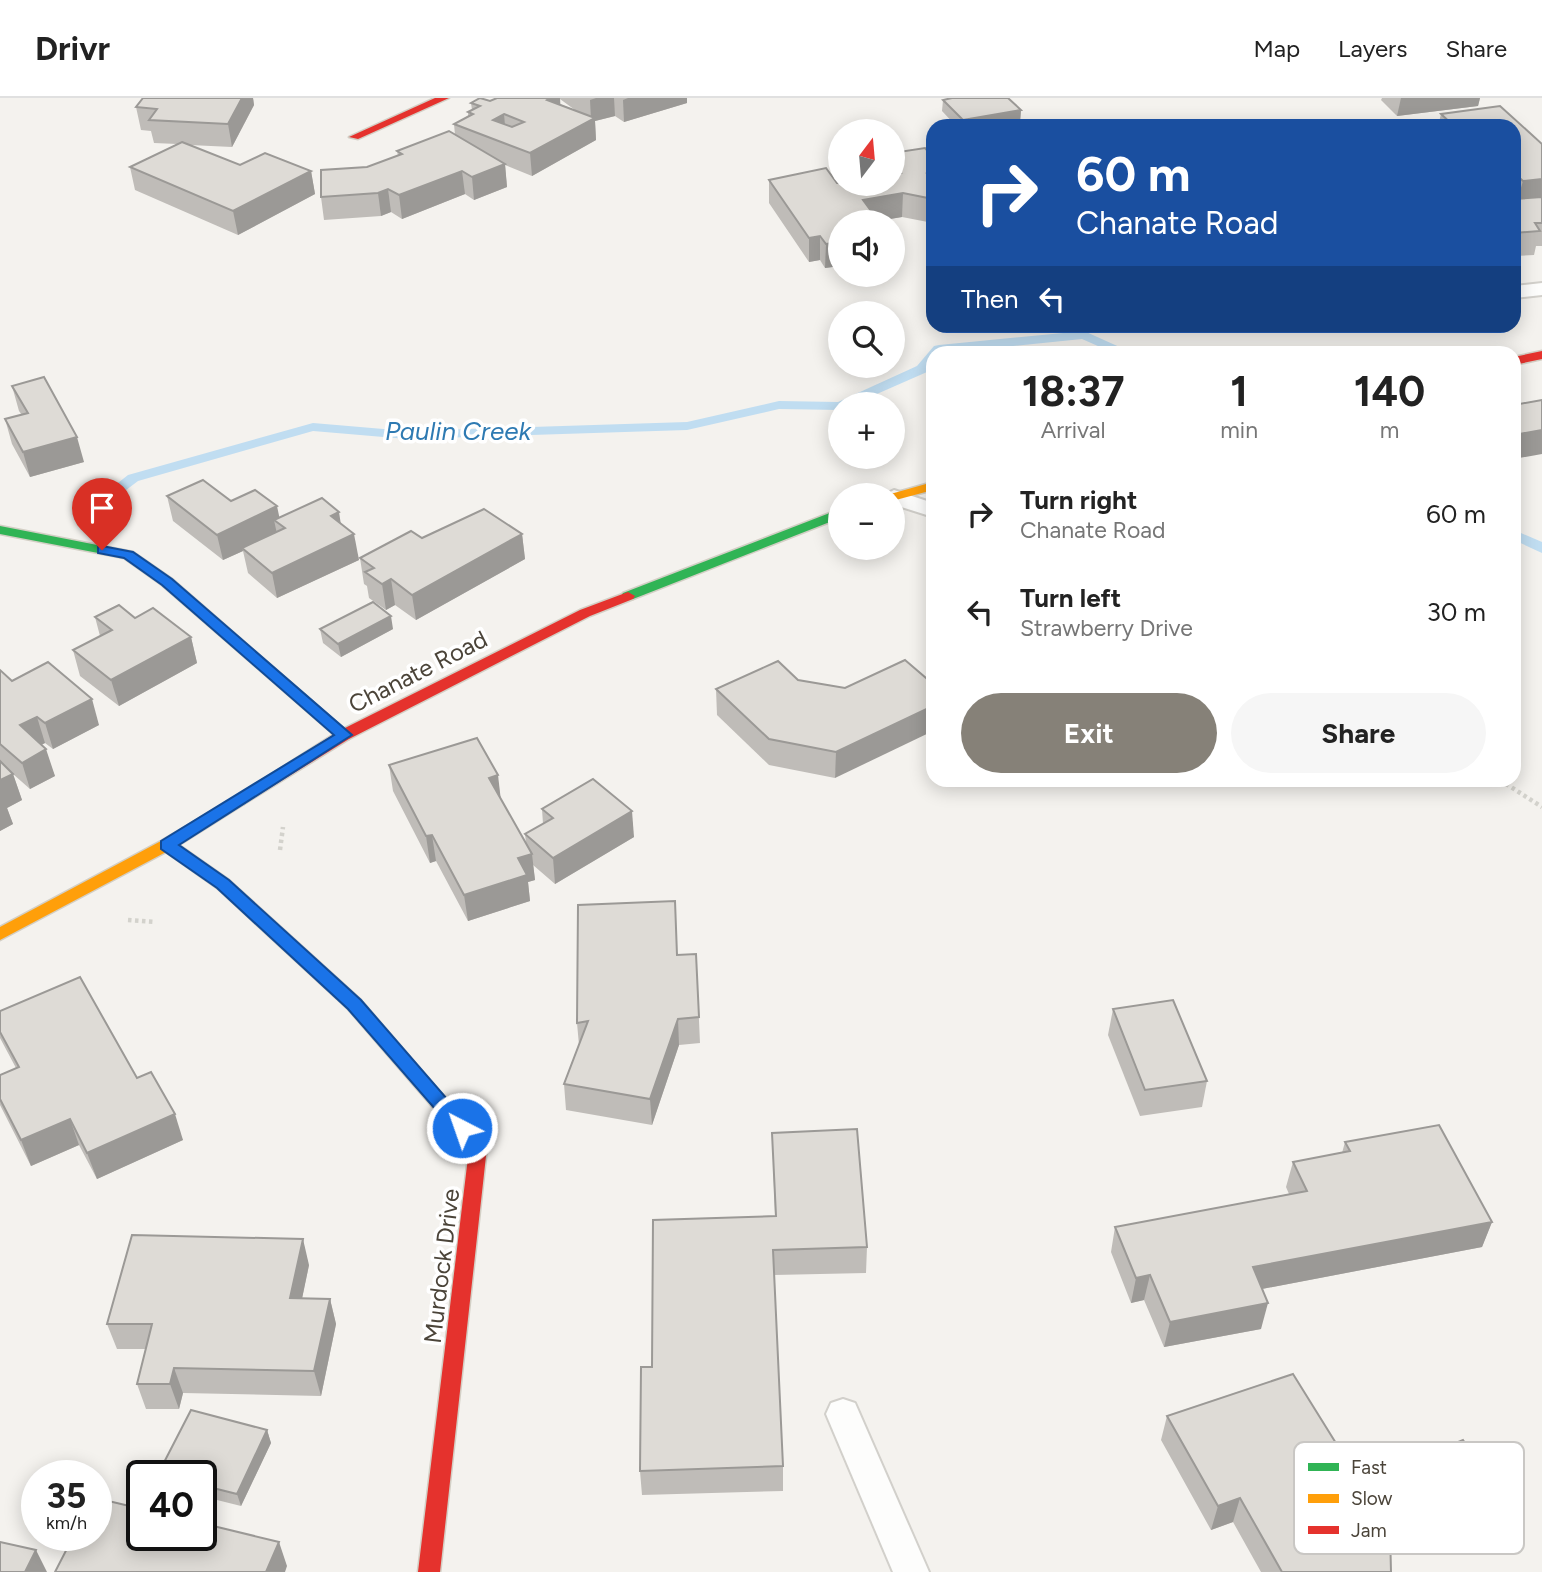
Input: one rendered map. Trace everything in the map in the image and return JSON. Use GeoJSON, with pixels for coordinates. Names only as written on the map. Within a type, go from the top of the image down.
{"type":"FeatureCollection","features":[{"type":"Feature","properties":{"kind":"street"},"geometry":{"type":"LineString","coordinates":[[354,137],[444,98]]}},
{"type":"Feature","properties":{"kind":"street"},"geometry":{"type":"LineString","coordinates":[[1521,360],[1542,355]]}},
{"type":"Feature","properties":{"kind":"street"},"geometry":{"type":"LineString","coordinates":[[905,494],[926,488]]}},
{"type":"Feature","properties":{"kind":"street","name":"Chanate Road"},"geometry":{"type":"LineString","coordinates":[[0,934],[167,845],[344,735],[585,613],[828,517]]}},
{"type":"Feature","properties":{"kind":"street"},"geometry":{"type":"LineString","coordinates":[[0,530],[128,555],[167,582],[344,735]]}},
{"type":"Feature","properties":{"kind":"street","name":"Murdock Drive"},"geometry":{"type":"LineString","coordinates":[[167,845],[223,884],[355,1004],[478,1147],[429,1572]]}},
{"type":"Feature","properties":{"kind":"lane"},"geometry":{"type":"LineString","coordinates":[[1521,291],[1542,289]]}},
{"type":"Feature","properties":{"kind":"lane"},"geometry":{"type":"LineString","coordinates":[[905,501],[926,508]]}},
{"type":"Feature","properties":{"kind":"lane"},"geometry":{"type":"LineString","coordinates":[[843,1414],[911,1572]]}},
{"type":"Feature","properties":{"kind":"path"},"geometry":{"type":"LineString","coordinates":[[1511,787],[1542,807]]}},
{"type":"Feature","properties":{"kind":"building"},"geometry":{"type":"Polygon","coordinates":[[[143,98],[242,98],[228,124],[149,120],[157,109],[136,107],[143,98]]]}},
{"type":"Feature","properties":{"kind":"building"},"geometry":{"type":"Polygon","coordinates":[[[480,98],[490,101],[497,98],[550,98],[547,100],[595,118],[530,153],[454,124],[473,114],[468,112],[480,106],[471,103],[480,98]],[[504,114],[493,120],[512,127],[524,122],[504,114]]]}},
{"type":"Feature","properties":{"kind":"building"},"geometry":{"type":"Polygon","coordinates":[[[1008,98],[1021,110],[962,119],[943,100],[1008,98]]]}},
{"type":"Feature","properties":{"kind":"building"},"geometry":{"type":"Polygon","coordinates":[[[1500,106],[1514,119],[1446,119],[1441,114],[1500,106]]]}},
{"type":"Feature","properties":{"kind":"building"},"geometry":{"type":"Polygon","coordinates":[[[1521,125],[1542,144],[1542,179],[1523,181],[1521,125]]]}},
{"type":"Feature","properties":{"kind":"building"},"geometry":{"type":"Polygon","coordinates":[[[449,131],[505,164],[472,177],[462,171],[399,195],[388,189],[378,193],[321,197],[321,170],[367,167],[402,154],[397,151],[449,131]]]}},
{"type":"Feature","properties":{"kind":"building"},"geometry":{"type":"Polygon","coordinates":[[[182,142],[240,165],[265,153],[311,171],[233,211],[130,167],[182,142]]]}},
{"type":"Feature","properties":{"kind":"building"},"geometry":{"type":"Polygon","coordinates":[[[926,149],[926,198],[905,193],[905,151],[926,149]]]}},
{"type":"Feature","properties":{"kind":"building"},"geometry":{"type":"Polygon","coordinates":[[[826,168],[828,196],[886,196],[863,200],[870,210],[828,210],[826,244],[820,236],[809,238],[769,180],[826,168]]]}},
{"type":"Feature","properties":{"kind":"building"},"geometry":{"type":"Polygon","coordinates":[[[1542,197],[1542,223],[1535,223],[1540,231],[1521,232],[1521,198],[1542,197]]]}},
{"type":"Feature","properties":{"kind":"building"},"geometry":{"type":"Polygon","coordinates":[[[44,377],[77,437],[23,452],[5,419],[28,413],[12,386],[44,377]]]}},
{"type":"Feature","properties":{"kind":"building"},"geometry":{"type":"Polygon","coordinates":[[[1542,400],[1542,430],[1521,434],[1521,404],[1542,400]]]}},
{"type":"Feature","properties":{"kind":"building"},"geometry":{"type":"Polygon","coordinates":[[[203,480],[231,501],[255,490],[277,506],[217,535],[167,496],[203,480]]]}},
{"type":"Feature","properties":{"kind":"building"},"geometry":{"type":"Polygon","coordinates":[[[322,498],[339,512],[331,516],[354,534],[272,573],[242,548],[285,528],[274,520],[322,498]]]}},
{"type":"Feature","properties":{"kind":"building"},"geometry":{"type":"Polygon","coordinates":[[[484,509],[522,534],[412,595],[391,579],[382,584],[365,572],[374,568],[360,558],[411,531],[422,538],[484,509]]]}},
{"type":"Feature","properties":{"kind":"building"},"geometry":{"type":"Polygon","coordinates":[[[373,602],[391,616],[338,644],[320,629],[373,602]]]}},
{"type":"Feature","properties":{"kind":"building"},"geometry":{"type":"Polygon","coordinates":[[[119,605],[135,618],[153,608],[191,637],[111,680],[73,650],[112,630],[95,617],[119,605]]]}},
{"type":"Feature","properties":{"kind":"building"},"geometry":{"type":"Polygon","coordinates":[[[905,660],[926,678],[926,709],[836,752],[769,739],[716,689],[778,661],[798,680],[845,688],[905,660]]]}},
{"type":"Feature","properties":{"kind":"building"},"geometry":{"type":"Polygon","coordinates":[[[48,662],[92,699],[45,723],[37,717],[20,725],[46,749],[22,763],[0,744],[0,670],[12,681],[48,662]]]}},
{"type":"Feature","properties":{"kind":"building"},"geometry":{"type":"Polygon","coordinates":[[[477,738],[498,775],[489,778],[532,854],[518,858],[527,875],[464,895],[432,835],[426,836],[389,765],[477,738]]]}},
{"type":"Feature","properties":{"kind":"building"},"geometry":{"type":"Polygon","coordinates":[[[0,761],[13,774],[0,780],[0,761]]]}},
{"type":"Feature","properties":{"kind":"building"},"geometry":{"type":"Polygon","coordinates":[[[593,779],[632,811],[553,858],[525,834],[553,818],[542,809],[593,779]]]}},
{"type":"Feature","properties":{"kind":"building"},"geometry":{"type":"Polygon","coordinates":[[[675,901],[677,955],[696,954],[699,1017],[678,1019],[650,1099],[564,1084],[588,1021],[577,1023],[578,905],[675,901]]]}},
{"type":"Feature","properties":{"kind":"building"},"geometry":{"type":"Polygon","coordinates":[[[80,977],[137,1078],[151,1072],[175,1114],[87,1153],[70,1119],[21,1140],[0,1099],[0,1075],[19,1067],[0,1032],[0,1011],[80,977]]]}},
{"type":"Feature","properties":{"kind":"building"},"geometry":{"type":"Polygon","coordinates":[[[1173,1000],[1207,1081],[1145,1090],[1113,1009],[1173,1000]]]}},
{"type":"Feature","properties":{"kind":"building"},"geometry":{"type":"Polygon","coordinates":[[[1439,1125],[1492,1222],[1253,1267],[1268,1303],[1170,1322],[1150,1275],[1136,1278],[1115,1227],[1307,1191],[1293,1162],[1350,1151],[1345,1142],[1439,1125]]]}},
{"type":"Feature","properties":{"kind":"building"},"geometry":{"type":"Polygon","coordinates":[[[857,1129],[867,1247],[773,1250],[783,1466],[640,1471],[641,1367],[652,1367],[653,1220],[776,1216],[772,1133],[857,1129]]]}},
{"type":"Feature","properties":{"kind":"building"},"geometry":{"type":"Polygon","coordinates":[[[132,1235],[303,1239],[290,1298],[330,1299],[314,1371],[174,1368],[170,1384],[137,1384],[152,1324],[107,1324],[132,1235]]]}},
{"type":"Feature","properties":{"kind":"building"},"geometry":{"type":"Polygon","coordinates":[[[1293,1374],[1335,1442],[1294,1442],[1294,1554],[1391,1554],[1391,1572],[1282,1572],[1240,1498],[1218,1506],[1167,1416],[1293,1374]]]}},
{"type":"Feature","properties":{"kind":"building"},"geometry":{"type":"Polygon","coordinates":[[[191,1410],[267,1430],[237,1494],[217,1489],[217,1460],[165,1460],[191,1410]]]}},
{"type":"Feature","properties":{"kind":"building"},"geometry":{"type":"Polygon","coordinates":[[[112,1502],[126,1505],[126,1551],[217,1551],[217,1527],[279,1542],[266,1572],[55,1572],[66,1551],[112,1551],[112,1502]]]}},
{"type":"Feature","properties":{"kind":"building"},"geometry":{"type":"Polygon","coordinates":[[[0,1542],[21,1547],[21,1551],[36,1551],[25,1572],[0,1572],[0,1542]]]}},
{"type":"Feature","properties":{"kind":"waterway","name":"Paulin Creek"},"geometry":{"type":"LineString","coordinates":[[970,346],[1084,335],[1110,346]]}},
{"type":"Feature","properties":{"kind":"waterway","name":"Paulin Creek"},"geometry":{"type":"LineString","coordinates":[[870,392],[922,369],[926,364]]}},
{"type":"Feature","properties":{"kind":"waterway","name":"Paulin Creek"},"geometry":{"type":"LineString","coordinates":[[92,509],[133,478],[313,427],[407,435],[687,426],[779,405],[828,406]]}},
{"type":"Feature","properties":{"kind":"waterway","name":"Paulin Creek"},"geometry":{"type":"LineString","coordinates":[[1521,538],[1542,548]]}},
{"type":"Feature","properties":{"kind":"traffic: fast"},"geometry":{"type":"LineString","coordinates":[[628,596],[828,518]]}},
{"type":"Feature","properties":{"kind":"traffic: fast"},"geometry":{"type":"LineString","coordinates":[[0,530],[128,555],[167,582],[344,735]]}},
{"type":"Feature","properties":{"kind":"traffic: slow"},"geometry":{"type":"LineString","coordinates":[[905,494],[926,488]]}},
{"type":"Feature","properties":{"kind":"traffic: slow"},"geometry":{"type":"LineString","coordinates":[[0,934],[167,845],[239,800]]}},
{"type":"Feature","properties":{"kind":"traffic: slow"},"geometry":{"type":"LineString","coordinates":[[167,845],[223,884],[354,1004],[468,1136]]}},
{"type":"Feature","properties":{"kind":"traffic: jam"},"geometry":{"type":"LineString","coordinates":[[354,137],[444,98]]}},
{"type":"Feature","properties":{"kind":"traffic: jam"},"geometry":{"type":"LineString","coordinates":[[1521,360],[1542,355]]}},
{"type":"Feature","properties":{"kind":"traffic: jam"},"geometry":{"type":"LineString","coordinates":[[239,800],[344,735],[585,613],[628,596]]}},
{"type":"Feature","properties":{"kind":"traffic: jam"},"geometry":{"type":"LineString","coordinates":[[429,1572],[478,1147],[468,1136]]}},
{"type":"Feature","properties":{"kind":"route"},"geometry":{"type":"LineString","coordinates":[[102,550],[128,555],[167,582],[344,735],[167,845],[223,884],[355,1004],[462,1128]]}}]}
